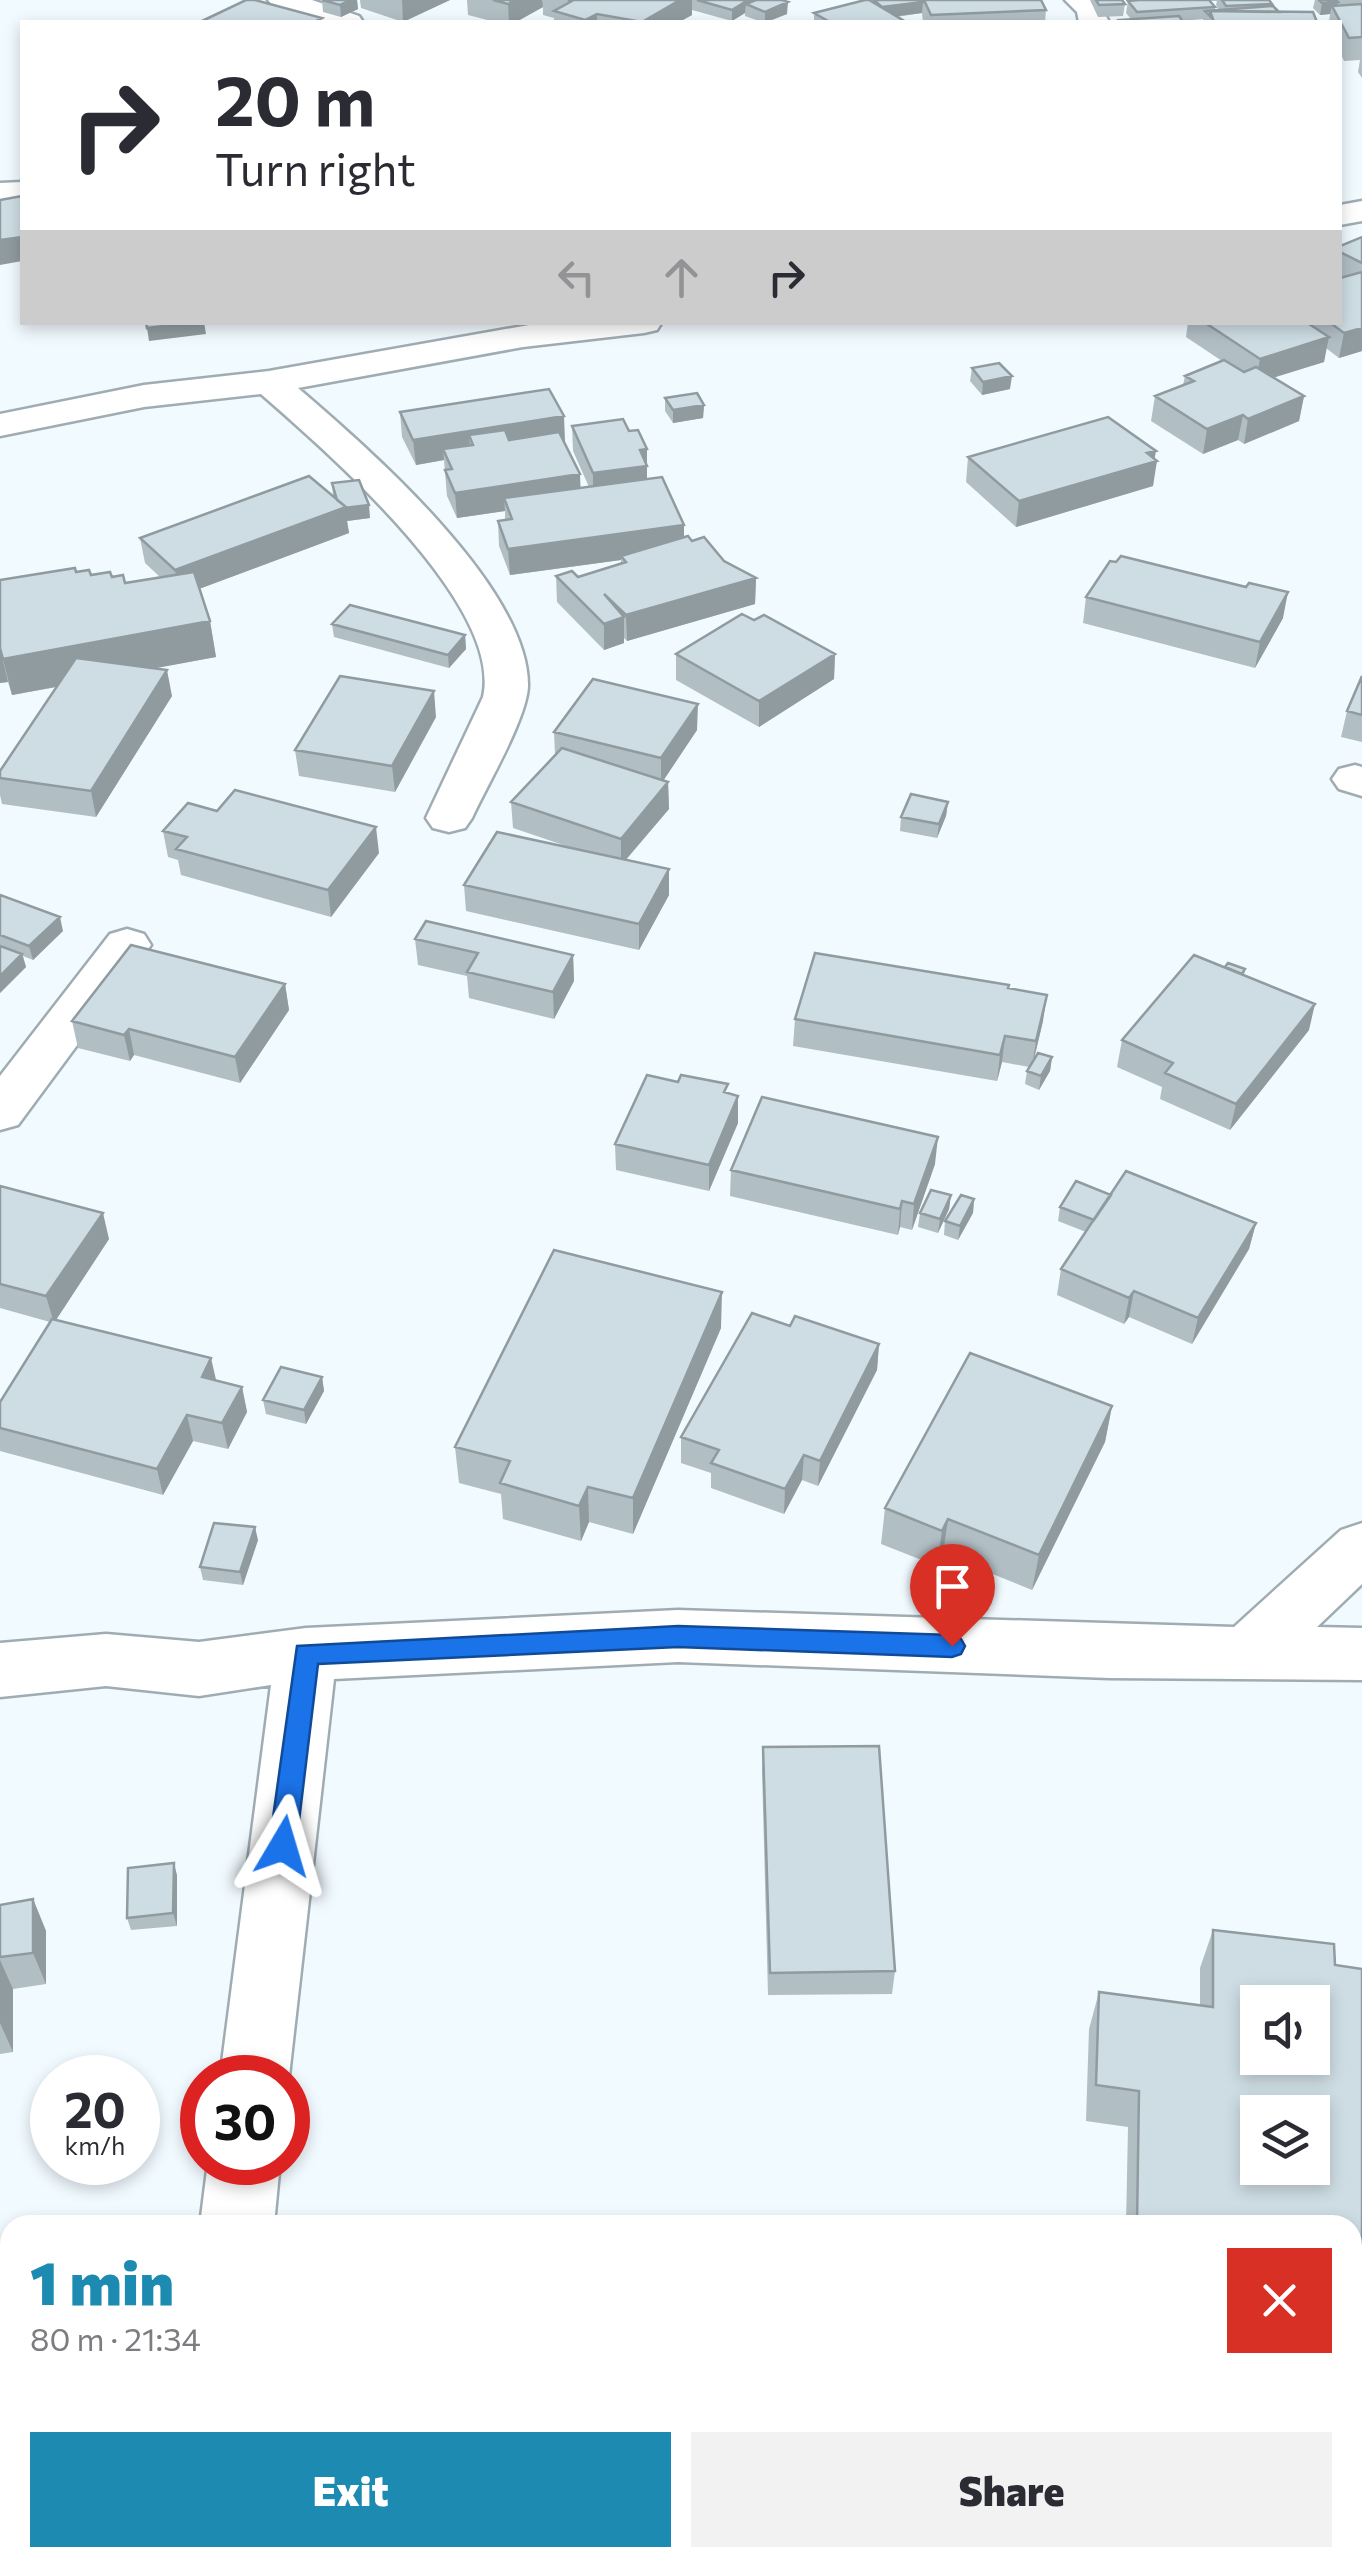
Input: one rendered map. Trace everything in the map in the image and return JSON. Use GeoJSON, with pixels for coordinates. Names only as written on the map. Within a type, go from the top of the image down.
{"type":"FeatureCollection","features":[{"type":"Feature","properties":{"kind":"street"},"geometry":{"type":"LineString","coordinates":[[1080,0],[1091,9],[1094,20]]}},
{"type":"Feature","properties":{"kind":"street"},"geometry":{"type":"LineString","coordinates":[[304,3],[343,20]]}},
{"type":"Feature","properties":{"kind":"street"},"geometry":{"type":"LineString","coordinates":[[0,425],[144,396],[268,382],[600,325]]}},
{"type":"Feature","properties":{"kind":"street"},"geometry":{"type":"LineString","coordinates":[[268,382],[320,426],[412,516],[482,607],[503,653],[508,689],[449,818]]}},
{"type":"Feature","properties":{"kind":"street"},"geometry":{"type":"LineString","coordinates":[[0,1112],[127,945]]}},
{"type":"Feature","properties":{"kind":"street"},"geometry":{"type":"LineString","coordinates":[[1248,1653],[1362,1546]]}},
{"type":"Feature","properties":{"kind":"street"},"geometry":{"type":"LineString","coordinates":[[0,1670],[106,1660],[199,1669],[306,1654],[678,1636],[1089,1651],[1362,1654]]}},
{"type":"Feature","properties":{"kind":"street"},"geometry":{"type":"LineString","coordinates":[[258,2055],[306,1654]]}},
{"type":"Feature","properties":{"kind":"street"},"geometry":{"type":"LineString","coordinates":[[238,2215],[241,2185]]}},
{"type":"Feature","properties":{"kind":"building"},"geometry":{"type":"Polygon","coordinates":[[[246,0],[322,18],[318,20],[204,20],[246,0]]]}},
{"type":"Feature","properties":{"kind":"building"},"geometry":{"type":"Polygon","coordinates":[[[322,0],[351,0],[340,5],[322,0]]]}},
{"type":"Feature","properties":{"kind":"building"},"geometry":{"type":"Polygon","coordinates":[[[568,0],[680,0],[645,20],[597,14],[585,20],[554,11],[572,1],[568,0]]]}},
{"type":"Feature","properties":{"kind":"building"},"geometry":{"type":"Polygon","coordinates":[[[697,0],[748,0],[732,10],[697,0]]]}},
{"type":"Feature","properties":{"kind":"building"},"geometry":{"type":"Polygon","coordinates":[[[756,0],[788,2],[765,12],[746,4],[756,0]]]}},
{"type":"Feature","properties":{"kind":"building"},"geometry":{"type":"Polygon","coordinates":[[[869,0],[903,20],[826,20],[814,13],[869,0]]]}},
{"type":"Feature","properties":{"kind":"building"},"geometry":{"type":"Polygon","coordinates":[[[874,0],[923,0],[923,2],[882,7],[874,0]]]}},
{"type":"Feature","properties":{"kind":"building"},"geometry":{"type":"Polygon","coordinates":[[[924,0],[1041,0],[1046,10],[931,15],[924,0]]]}},
{"type":"Feature","properties":{"kind":"building"},"geometry":{"type":"Polygon","coordinates":[[[1096,0],[1122,0],[1125,4],[1099,5],[1096,0]]]}},
{"type":"Feature","properties":{"kind":"building"},"geometry":{"type":"Polygon","coordinates":[[[1209,0],[1215,7],[1137,12],[1128,1],[1209,0]]]}},
{"type":"Feature","properties":{"kind":"building"},"geometry":{"type":"Polygon","coordinates":[[[1222,0],[1269,0],[1272,4],[1226,6],[1222,0]]]}},
{"type":"Feature","properties":{"kind":"building"},"geometry":{"type":"Polygon","coordinates":[[[1362,4],[1362,37],[1349,38],[1332,6],[1362,4]]]}},
{"type":"Feature","properties":{"kind":"building"},"geometry":{"type":"Polygon","coordinates":[[[1273,6],[1279,12],[1210,11],[1210,16],[1205,11],[1273,6]]]}},
{"type":"Feature","properties":{"kind":"building"},"geometry":{"type":"Polygon","coordinates":[[[1210,11],[1313,12],[1316,20],[1213,20],[1210,11]]]}},
{"type":"Feature","properties":{"kind":"building"},"geometry":{"type":"Polygon","coordinates":[[[1179,16],[1182,20],[1119,20],[1179,16]]]}},
{"type":"Feature","properties":{"kind":"building"},"geometry":{"type":"Polygon","coordinates":[[[20,196],[20,237],[0,240],[0,200],[20,196]]]}},
{"type":"Feature","properties":{"kind":"building"},"geometry":{"type":"Polygon","coordinates":[[[1362,237],[1362,263],[1342,253],[1342,245],[1362,237]]]}},
{"type":"Feature","properties":{"kind":"building"},"geometry":{"type":"Polygon","coordinates":[[[1362,272],[1362,328],[1344,333],[1333,325],[1342,325],[1342,277],[1362,272]]]}},
{"type":"Feature","properties":{"kind":"building"},"geometry":{"type":"Polygon","coordinates":[[[1209,325],[1311,325],[1329,337],[1260,359],[1209,325]]]}},
{"type":"Feature","properties":{"kind":"building"},"geometry":{"type":"Polygon","coordinates":[[[1224,360],[1244,372],[1256,367],[1304,396],[1248,419],[1243,415],[1207,429],[1155,396],[1194,381],[1185,376],[1224,360]]]}},
{"type":"Feature","properties":{"kind":"building"},"geometry":{"type":"Polygon","coordinates":[[[999,363],[1012,376],[983,382],[972,368],[999,363]]]}},
{"type":"Feature","properties":{"kind":"building"},"geometry":{"type":"Polygon","coordinates":[[[549,389],[564,416],[413,440],[400,412],[549,389]]]}},
{"type":"Feature","properties":{"kind":"building"},"geometry":{"type":"Polygon","coordinates":[[[697,393],[704,405],[673,410],[665,398],[697,393]]]}},
{"type":"Feature","properties":{"kind":"building"},"geometry":{"type":"Polygon","coordinates":[[[1108,417],[1156,451],[1147,453],[1157,461],[1019,501],[968,457],[1108,417]]]}},
{"type":"Feature","properties":{"kind":"building"},"geometry":{"type":"Polygon","coordinates":[[[623,419],[629,431],[638,430],[647,449],[640,450],[647,466],[593,473],[572,426],[623,419]]]}},
{"type":"Feature","properties":{"kind":"building"},"geometry":{"type":"Polygon","coordinates":[[[505,430],[509,440],[559,432],[580,474],[455,493],[445,470],[452,469],[443,449],[473,445],[469,435],[505,430]]]}},
{"type":"Feature","properties":{"kind":"building"},"geometry":{"type":"Polygon","coordinates":[[[309,476],[346,507],[175,570],[140,538],[309,476]]]}},
{"type":"Feature","properties":{"kind":"building"},"geometry":{"type":"Polygon","coordinates":[[[662,477],[684,525],[508,549],[498,521],[512,519],[504,498],[662,477]]]}},
{"type":"Feature","properties":{"kind":"building"},"geometry":{"type":"Polygon","coordinates":[[[359,480],[369,505],[344,508],[332,483],[359,480]]]}},
{"type":"Feature","properties":{"kind":"building"},"geometry":{"type":"Polygon","coordinates":[[[688,536],[692,541],[704,537],[724,561],[756,578],[626,615],[604,594],[624,617],[604,624],[556,576],[572,571],[578,577],[626,562],[621,556],[688,536]]]}},
{"type":"Feature","properties":{"kind":"building"},"geometry":{"type":"Polygon","coordinates":[[[1121,556],[1246,587],[1249,583],[1288,592],[1260,642],[1086,597],[1110,561],[1116,562],[1121,556]]]}},
{"type":"Feature","properties":{"kind":"building"},"geometry":{"type":"Polygon","coordinates":[[[75,568],[76,572],[89,570],[91,575],[123,575],[125,583],[194,572],[210,621],[3,659],[0,580],[75,568]]]}},
{"type":"Feature","properties":{"kind":"building"},"geometry":{"type":"Polygon","coordinates":[[[350,605],[465,635],[448,655],[332,624],[350,605]]]}},
{"type":"Feature","properties":{"kind":"building"},"geometry":{"type":"Polygon","coordinates":[[[742,614],[754,620],[764,615],[835,654],[759,701],[676,654],[742,614]]]}},
{"type":"Feature","properties":{"kind":"building"},"geometry":{"type":"Polygon","coordinates":[[[76,658],[167,670],[91,791],[0,778],[0,771],[76,658]]]}},
{"type":"Feature","properties":{"kind":"building"},"geometry":{"type":"Polygon","coordinates":[[[340,676],[434,691],[392,766],[295,750],[340,676]]]}},
{"type":"Feature","properties":{"kind":"building"},"geometry":{"type":"Polygon","coordinates":[[[1362,676],[1362,715],[1347,711],[1362,676]]]}},
{"type":"Feature","properties":{"kind":"building"},"geometry":{"type":"Polygon","coordinates":[[[593,679],[698,704],[661,758],[554,732],[593,679]]]}},
{"type":"Feature","properties":{"kind":"building"},"geometry":{"type":"Polygon","coordinates":[[[562,748],[668,782],[621,839],[511,802],[562,748]]]}},
{"type":"Feature","properties":{"kind":"building"},"geometry":{"type":"Polygon","coordinates":[[[235,790],[376,827],[328,890],[176,849],[187,837],[163,831],[188,803],[217,811],[235,790]]]}},
{"type":"Feature","properties":{"kind":"building"},"geometry":{"type":"Polygon","coordinates":[[[911,794],[948,802],[939,824],[901,817],[911,794]]]}},
{"type":"Feature","properties":{"kind":"building"},"geometry":{"type":"Polygon","coordinates":[[[497,832],[669,869],[639,924],[464,885],[497,832]]]}},
{"type":"Feature","properties":{"kind":"building"},"geometry":{"type":"Polygon","coordinates":[[[0,895],[60,917],[29,946],[0,935],[0,895]]]}},
{"type":"Feature","properties":{"kind":"building"},"geometry":{"type":"Polygon","coordinates":[[[426,921],[573,955],[553,992],[467,972],[478,953],[415,939],[426,921]]]}},
{"type":"Feature","properties":{"kind":"building"},"geometry":{"type":"Polygon","coordinates":[[[131,945],[285,984],[235,1057],[129,1029],[124,1035],[72,1021],[131,945]]]}},
{"type":"Feature","properties":{"kind":"building"},"geometry":{"type":"Polygon","coordinates":[[[0,946],[22,954],[0,976],[0,946]]]}},
{"type":"Feature","properties":{"kind":"building"},"geometry":{"type":"Polygon","coordinates":[[[815,953],[1009,985],[1008,988],[1047,995],[1036,1041],[1005,1036],[1000,1055],[795,1019],[815,953]]]}},
{"type":"Feature","properties":{"kind":"building"},"geometry":{"type":"Polygon","coordinates":[[[1194,955],[1315,1004],[1236,1104],[1165,1073],[1173,1063],[1122,1040],[1194,955]]]}},
{"type":"Feature","properties":{"kind":"building"},"geometry":{"type":"Polygon","coordinates":[[[1228,963],[1245,969],[1242,974],[1225,967],[1228,963]]]}},
{"type":"Feature","properties":{"kind":"building"},"geometry":{"type":"Polygon","coordinates":[[[1038,1053],[1052,1057],[1041,1076],[1027,1071],[1038,1053]]]}},
{"type":"Feature","properties":{"kind":"building"},"geometry":{"type":"Polygon","coordinates":[[[647,1075],[678,1082],[681,1075],[728,1084],[724,1092],[738,1096],[709,1165],[615,1144],[647,1075]]]}},
{"type":"Feature","properties":{"kind":"building"},"geometry":{"type":"Polygon","coordinates":[[[762,1097],[938,1137],[914,1204],[902,1201],[900,1209],[731,1170],[762,1097]]]}},
{"type":"Feature","properties":{"kind":"building"},"geometry":{"type":"Polygon","coordinates":[[[1126,1171],[1256,1223],[1198,1318],[1134,1291],[1129,1298],[1061,1269],[1126,1171]]]}},
{"type":"Feature","properties":{"kind":"building"},"geometry":{"type":"Polygon","coordinates":[[[1076,1181],[1111,1195],[1094,1220],[1060,1207],[1076,1181]]]}},
{"type":"Feature","properties":{"kind":"building"},"geometry":{"type":"Polygon","coordinates":[[[0,1186],[103,1213],[46,1296],[0,1284],[0,1186]]]}},
{"type":"Feature","properties":{"kind":"building"},"geometry":{"type":"Polygon","coordinates":[[[931,1190],[951,1195],[940,1219],[920,1213],[931,1190]]]}},
{"type":"Feature","properties":{"kind":"building"},"geometry":{"type":"Polygon","coordinates":[[[961,1195],[974,1199],[960,1226],[945,1221],[961,1195]]]}},
{"type":"Feature","properties":{"kind":"building"},"geometry":{"type":"Polygon","coordinates":[[[554,1250],[722,1292],[633,1498],[588,1487],[579,1506],[500,1483],[510,1461],[455,1447],[554,1250]]]}},
{"type":"Feature","properties":{"kind":"building"},"geometry":{"type":"Polygon","coordinates":[[[752,1313],[790,1326],[795,1316],[879,1344],[820,1461],[804,1455],[785,1489],[711,1463],[719,1450],[681,1437],[752,1313]]]}},
{"type":"Feature","properties":{"kind":"building"},"geometry":{"type":"Polygon","coordinates":[[[52,1319],[211,1358],[202,1377],[242,1387],[222,1423],[187,1415],[157,1469],[0,1428],[0,1402],[52,1319]]]}},
{"type":"Feature","properties":{"kind":"building"},"geometry":{"type":"Polygon","coordinates":[[[970,1353],[1112,1406],[1039,1555],[948,1519],[942,1531],[885,1508],[970,1353]]]}},
{"type":"Feature","properties":{"kind":"building"},"geometry":{"type":"Polygon","coordinates":[[[281,1367],[322,1377],[304,1410],[263,1400],[281,1367]]]}},
{"type":"Feature","properties":{"kind":"building"},"geometry":{"type":"Polygon","coordinates":[[[214,1523],[255,1527],[240,1572],[200,1567],[214,1523]]]}},
{"type":"Feature","properties":{"kind":"building"},"geometry":{"type":"Polygon","coordinates":[[[879,1746],[895,1971],[770,1973],[763,1747],[879,1746]]]}},
{"type":"Feature","properties":{"kind":"building"},"geometry":{"type":"Polygon","coordinates":[[[174,1863],[173,1913],[127,1918],[128,1868],[174,1863]]]}},
{"type":"Feature","properties":{"kind":"building"},"geometry":{"type":"Polygon","coordinates":[[[33,1899],[33,1953],[0,1957],[0,1905],[33,1899]]]}},
{"type":"Feature","properties":{"kind":"building"},"geometry":{"type":"Polygon","coordinates":[[[1213,1930],[1334,1944],[1335,1965],[1362,1969],[1362,2215],[1137,2215],[1139,2091],[1096,2085],[1099,1992],[1213,2007],[1213,1930]]]}},
{"type":"Feature","properties":{"kind":"route"},"geometry":{"type":"LineString","coordinates":[[283,1846],[306,1654],[678,1636],[952,1646]]}}]}
